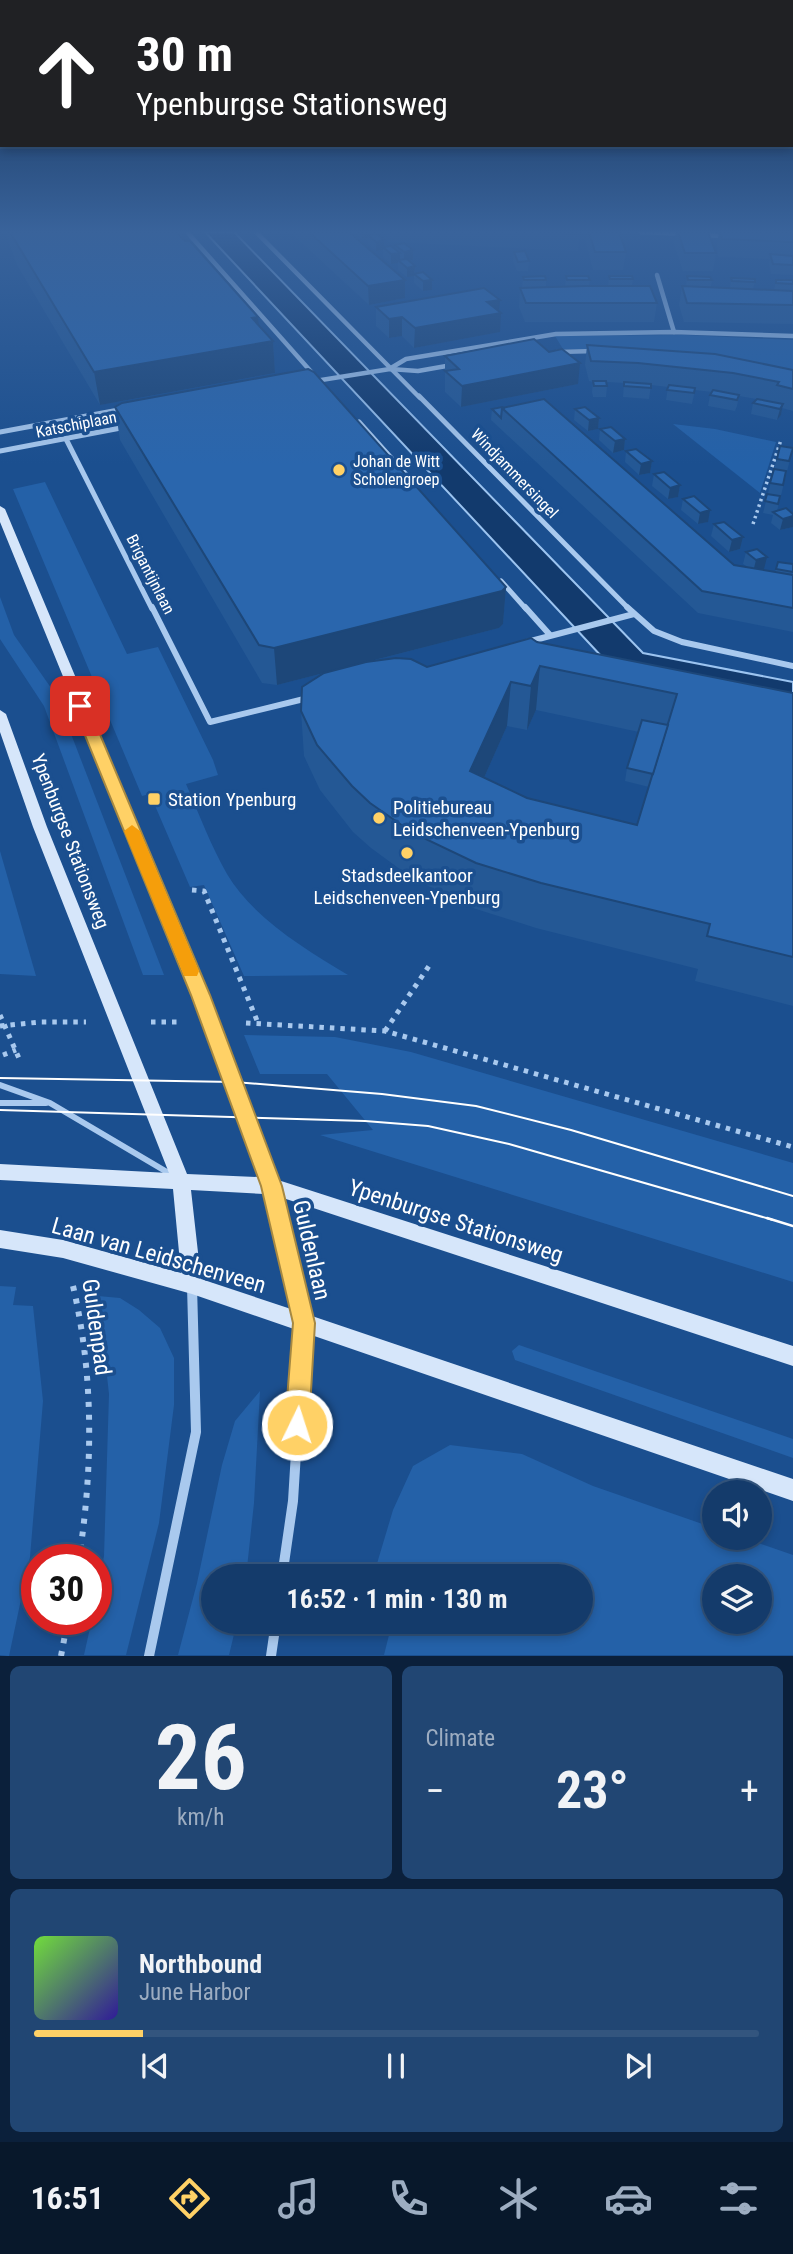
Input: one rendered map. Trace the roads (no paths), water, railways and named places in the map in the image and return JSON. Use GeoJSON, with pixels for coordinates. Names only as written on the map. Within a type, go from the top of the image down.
{"type":"FeatureCollection","features":[{"type":"Feature","properties":{"kind":"main road"},"geometry":{"type":"LineString","coordinates":[[0,509],[210,1023],[271,1186],[0,1172]]}},
{"type":"Feature","properties":{"kind":"main road","name":"Ypenburgse Stationsweg"},"geometry":{"type":"LineString","coordinates":[[0,714],[45,840],[181,1181],[192,1285]]}},
{"type":"Feature","properties":{"kind":"main road","name":"Ypenburgse Stationsweg"},"geometry":{"type":"LineString","coordinates":[[271,1186],[793,1356]]}},
{"type":"Feature","properties":{"kind":"main road","name":"Guldenlaan"},"geometry":{"type":"LineString","coordinates":[[271,1186],[304,1323]]}},
{"type":"Feature","properties":{"kind":"main road","name":"Laan van Leidschenveen"},"geometry":{"type":"LineString","coordinates":[[0,1239],[64,1249],[192,1285],[304,1323]]}},
{"type":"Feature","properties":{"kind":"main road"},"geometry":{"type":"LineString","coordinates":[[304,1323],[793,1490]]}},
{"type":"Feature","properties":{"kind":"street"},"geometry":{"type":"LineString","coordinates":[[255,309],[328,390]]}},
{"type":"Feature","properties":{"kind":"street","name":"Windjammersingel"},"geometry":{"type":"LineString","coordinates":[[332,309],[654,631],[682,642],[793,666]]}},
{"type":"Feature","properties":{"kind":"street"},"geometry":{"type":"LineString","coordinates":[[667,309],[674,332]]}},
{"type":"Feature","properties":{"kind":"street"},"geometry":{"type":"LineString","coordinates":[[390,369],[406,359],[556,334],[674,332],[793,336]]}},
{"type":"Feature","properties":{"kind":"street"},"geometry":{"type":"LineString","coordinates":[[522,338],[524,345]]}},
{"type":"Feature","properties":{"kind":"street"},"geometry":{"type":"LineString","coordinates":[[551,352],[602,351]]}},
{"type":"Feature","properties":{"kind":"street"},"geometry":{"type":"LineString","coordinates":[[306,380],[319,381],[390,369],[418,371],[464,363]]}},
{"type":"Feature","properties":{"kind":"street"},"geometry":{"type":"LineString","coordinates":[[311,387],[319,381]]}},
{"type":"Feature","properties":{"kind":"street","name":"Katschiplaan"},"geometry":{"type":"LineString","coordinates":[[0,432],[134,407]]}},
{"type":"Feature","properties":{"kind":"street"},"geometry":{"type":"LineString","coordinates":[[354,417],[416,486]]}},
{"type":"Feature","properties":{"kind":"street","name":"Katschiplaan"},"geometry":{"type":"LineString","coordinates":[[0,452],[133,426]]}},
{"type":"Feature","properties":{"kind":"street","name":"Brigantijnlaan"},"geometry":{"type":"LineString","coordinates":[[66,439],[210,722],[317,696]]}},
{"type":"Feature","properties":{"kind":"street"},"geometry":{"type":"LineString","coordinates":[[496,576],[550,635]]}},
{"type":"Feature","properties":{"kind":"street"},"geometry":{"type":"LineString","coordinates":[[513,646],[634,614]]}},
{"type":"Feature","properties":{"kind":"street"},"geometry":{"type":"LineString","coordinates":[[149,1656],[196,1432],[192,1285]]}},
{"type":"Feature","properties":{"kind":"street","name":"Guldenlaan"},"geometry":{"type":"LineString","coordinates":[[284,1564],[293,1501],[304,1323]]}},
{"type":"Feature","properties":{"kind":"street"},"geometry":{"type":"LineString","coordinates":[[271,1656],[274,1634]]}},
{"type":"Feature","properties":{"kind":"lane"},"geometry":{"type":"LineString","coordinates":[[0,1085],[50,1103],[181,1181]]}},
{"type":"Feature","properties":{"kind":"lane"},"geometry":{"type":"LineString","coordinates":[[0,1103],[50,1103]]}},
{"type":"Feature","properties":{"kind":"tram line"},"geometry":{"type":"LineString","coordinates":[[0,1078],[234,1082],[382,1094],[476,1106],[571,1130],[793,1196]]}},
{"type":"Feature","properties":{"kind":"tram line"},"geometry":{"type":"LineString","coordinates":[[0,1110],[365,1121],[428,1126],[509,1144],[773,1220]]}},
{"type":"Feature","properties":{"kind":"tram line"},"geometry":{"type":"LineString","coordinates":[[767,1218],[793,1226]]}},
{"type":"Feature","properties":{"kind":"place","name":"Johan de Witt Scholengroep"},"geometry":{"type":"Point","coordinates":[339,470]}},
{"type":"Feature","properties":{"kind":"place","name":"Station Ypenburg"},"geometry":{"type":"Point","coordinates":[154,799]}},
{"type":"Feature","properties":{"kind":"place","name":"Politiebureau Leidschenveen-Ypenburg"},"geometry":{"type":"Point","coordinates":[379,818]}},
{"type":"Feature","properties":{"kind":"place","name":"Stadsdeelkantoor Leidschenveen-Ypenburg"},"geometry":{"type":"Point","coordinates":[407,853]}}]}
